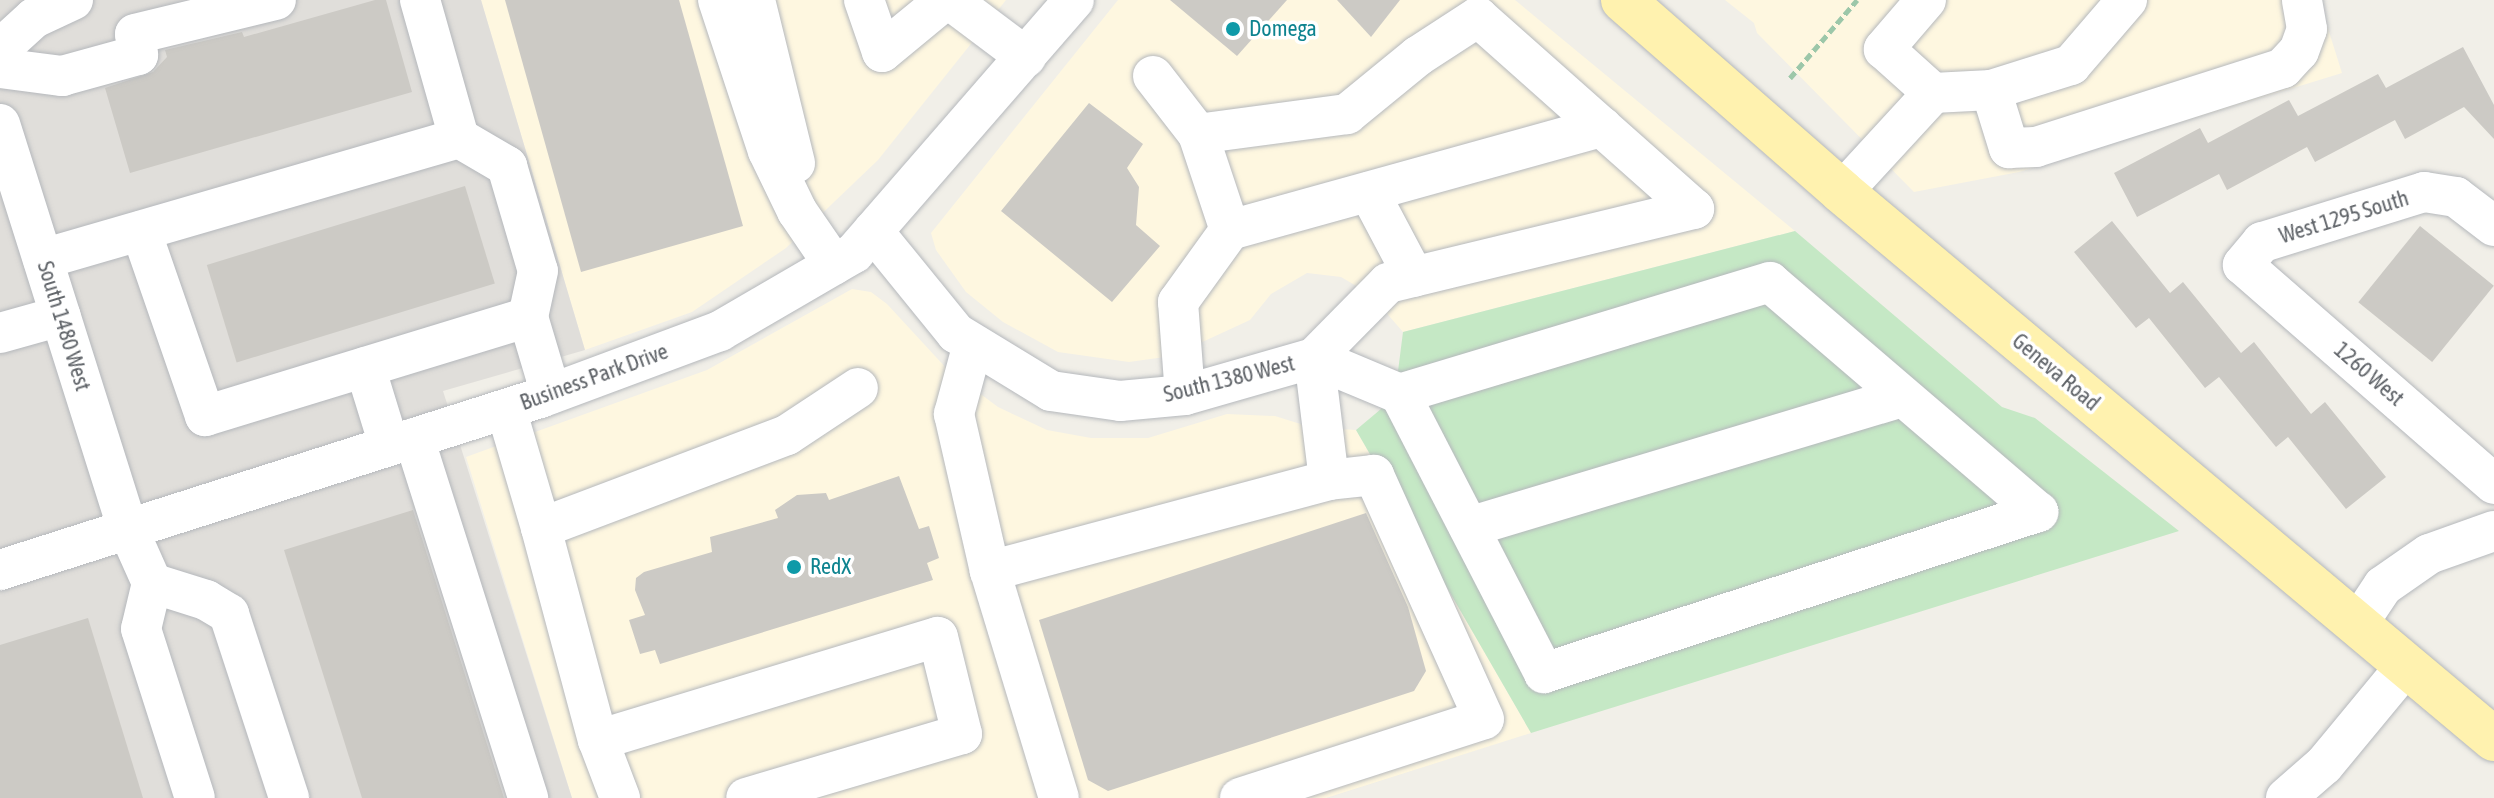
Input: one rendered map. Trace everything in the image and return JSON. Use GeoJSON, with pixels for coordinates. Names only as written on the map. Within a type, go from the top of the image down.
{"type":"FeatureCollection","features":[{"type":"Feature","properties":{"kind":"main road","name":"Geneva Road"},"geometry":{"type":"LineString","coordinates":[[1623,0],[1842,192],[2494,739]]}},
{"type":"Feature","properties":{"kind":"street"},"geometry":{"type":"LineString","coordinates":[[0,49],[34,18],[73,0]]}},
{"type":"Feature","properties":{"kind":"street"},"geometry":{"type":"LineString","coordinates":[[0,68],[62,76],[138,55],[135,34],[276,0]]}},
{"type":"Feature","properties":{"kind":"street"},"geometry":{"type":"LineString","coordinates":[[420,0],[459,138],[507,166],[538,271],[528,317],[551,394]]}},
{"type":"Feature","properties":{"kind":"street"},"geometry":{"type":"LineString","coordinates":[[718,0],[768,151],[797,211],[834,265]]}},
{"type":"Feature","properties":{"kind":"street"},"geometry":{"type":"LineString","coordinates":[[755,0],[803,194],[797,211]]}},
{"type":"Feature","properties":{"kind":"street"},"geometry":{"type":"LineString","coordinates":[[864,0],[882,52],[948,0],[1026,57]]}},
{"type":"Feature","properties":{"kind":"street","name":"Business Park Drive"},"geometry":{"type":"LineString","coordinates":[[0,570],[506,409],[720,331],[854,253],[1074,0]]}},
{"type":"Feature","properties":{"kind":"street"},"geometry":{"type":"LineString","coordinates":[[1926,0],[1884,49],[1933,93]]}},
{"type":"Feature","properties":{"kind":"street"},"geometry":{"type":"LineString","coordinates":[[1991,90],[2009,148],[2036,147],[2283,68],[2299,51],[2307,29],[2302,0]]}},
{"type":"Feature","properties":{"kind":"street"},"geometry":{"type":"LineString","coordinates":[[1842,192],[1933,93],[1991,90],[2071,65],[2110,6]]}},
{"type":"Feature","properties":{"kind":"street"},"geometry":{"type":"LineString","coordinates":[[1198,134],[1347,114],[1418,56],[1478,17],[1694,209],[1388,283],[1314,358]]}},
{"type":"Feature","properties":{"kind":"street"},"geometry":{"type":"LineString","coordinates":[[1153,76],[1198,134],[1230,230]]}},
{"type":"Feature","properties":{"kind":"street","name":"South 1480 West"},"geometry":{"type":"LineString","coordinates":[[0,124],[128,529],[152,583]]}},
{"type":"Feature","properties":{"kind":"street"},"geometry":{"type":"LineString","coordinates":[[1185,395],[1178,302],[1230,230],[1602,127]]}},
{"type":"Feature","properties":{"kind":"street"},"geometry":{"type":"LineString","coordinates":[[43,259],[459,138]]}},
{"type":"Feature","properties":{"kind":"street"},"geometry":{"type":"LineString","coordinates":[[1369,192],[1414,277]]}},
{"type":"Feature","properties":{"kind":"street","name":"West 1295 South"},"geometry":{"type":"LineString","coordinates":[[2243,265],[2262,242],[2424,192],[2456,197],[2494,226]]}},
{"type":"Feature","properties":{"kind":"street"},"geometry":{"type":"LineString","coordinates":[[141,231],[205,416],[528,317]]}},
{"type":"Feature","properties":{"kind":"street","name":"South 1380 West"},"geometry":{"type":"LineString","coordinates":[[873,231],[956,333],[1051,391],[1120,401],[1185,395],[1314,358]]}},
{"type":"Feature","properties":{"kind":"street","name":"1260 West"},"geometry":{"type":"LineString","coordinates":[[2243,265],[2494,484]]}},
{"type":"Feature","properties":{"kind":"street"},"geometry":{"type":"LineString","coordinates":[[1314,358],[1400,394],[1770,282],[2038,512],[1544,673],[1400,394]]}},
{"type":"Feature","properties":{"kind":"street"},"geometry":{"type":"LineString","coordinates":[[0,333],[61,316]]}},
{"type":"Feature","properties":{"kind":"street"},"geometry":{"type":"LineString","coordinates":[[973,344],[954,414],[990,571],[1059,798]]}},
{"type":"Feature","properties":{"kind":"street"},"geometry":{"type":"LineString","coordinates":[[1314,358],[1329,480]]}},
{"type":"Feature","properties":{"kind":"street"},"geometry":{"type":"LineString","coordinates":[[365,367],[401,442],[528,798]]}},
{"type":"Feature","properties":{"kind":"street"},"geometry":{"type":"LineString","coordinates":[[541,528],[787,435],[858,388]]}},
{"type":"Feature","properties":{"kind":"street"},"geometry":{"type":"LineString","coordinates":[[1469,527],[1901,397]]}},
{"type":"Feature","properties":{"kind":"street"},"geometry":{"type":"LineString","coordinates":[[506,409],[598,740],[620,798]]}},
{"type":"Feature","properties":{"kind":"street"},"geometry":{"type":"LineString","coordinates":[[990,571],[1329,480],[1374,475],[1484,719],[1240,798]]}},
{"type":"Feature","properties":{"kind":"street"},"geometry":{"type":"LineString","coordinates":[[2357,625],[2383,586],[2429,554],[2494,531]]}},
{"type":"Feature","properties":{"kind":"street"},"geometry":{"type":"LineString","coordinates":[[195,798],[141,629],[152,583],[206,600],[229,614],[289,798]]}},
{"type":"Feature","properties":{"kind":"street"},"geometry":{"type":"LineString","coordinates":[[598,740],[938,637],[962,734],[746,798]]}},
{"type":"Feature","properties":{"kind":"street"},"geometry":{"type":"LineString","coordinates":[[2286,798],[2324,765],[2406,666]]}},
{"type":"Feature","properties":{"kind":"path"},"geometry":{"type":"LineString","coordinates":[[1790,78],[1857,0]]}},
{"type":"Feature","properties":{"kind":"shaded area"},"geometry":{"type":"Polygon","coordinates":[[[0,0],[481,0],[585,350],[443,391],[572,798],[0,798],[0,0]]]}},
{"type":"Feature","properties":{"kind":"shaded area"},"geometry":{"type":"Polygon","coordinates":[[[481,0],[1006,0],[878,160],[786,248],[692,312],[585,350],[481,0]]]}},
{"type":"Feature","properties":{"kind":"shaded area"},"geometry":{"type":"Polygon","coordinates":[[[1118,0],[1515,0],[1795,231],[1403,332],[1370,294],[1341,277],[1307,273],[1271,294],[1250,320],[1172,356],[1129,362],[1058,352],[1003,322],[966,292],[936,250],[931,233],[1118,0]]]}},
{"type":"Feature","properties":{"kind":"shaded area"},"geometry":{"type":"Polygon","coordinates":[[[1725,0],[2319,0],[2342,73],[2019,172],[1914,192],[1757,33],[1754,23],[1725,0]]]}},
{"type":"Feature","properties":{"kind":"shaded area"},"geometry":{"type":"Polygon","coordinates":[[[852,289],[871,292],[887,304],[947,369],[998,407],[1047,430],[1091,438],[1148,438],[1227,414],[1275,416],[1310,427],[1356,430],[1531,733],[1326,798],[572,798],[466,457],[707,370],[852,289]]]}},
{"type":"Feature","properties":{"kind":"green space"},"geometry":{"type":"Polygon","coordinates":[[[1795,231],[2002,407],[2035,418],[2179,531],[1531,733],[1356,430],[1381,409],[1397,379],[1403,332],[1795,231]]]}},
{"type":"Feature","properties":{"kind":"building"},"geometry":{"type":"Polygon","coordinates":[[[375,0],[386,0],[412,92],[130,173],[105,88],[153,72],[167,57],[165,50],[242,32],[244,37],[375,0]]]}},
{"type":"Feature","properties":{"kind":"building"},"geometry":{"type":"Polygon","coordinates":[[[505,0],[679,0],[743,226],[581,272],[505,0]]]}},
{"type":"Feature","properties":{"kind":"building","name":"Domega"},"geometry":{"type":"Polygon","coordinates":[[[1170,0],[1287,0],[1237,56],[1170,0]]]}},
{"type":"Feature","properties":{"kind":"building"},"geometry":{"type":"Polygon","coordinates":[[[1337,0],[1400,0],[1371,37],[1337,0]]]}},
{"type":"Feature","properties":{"kind":"building"},"geometry":{"type":"Polygon","coordinates":[[[2463,47],[2494,105],[2494,139],[2464,107],[2405,139],[2395,120],[2315,162],[2307,147],[2227,190],[2219,174],[2137,217],[2114,173],[2200,128],[2208,143],[2289,100],[2298,116],[2378,74],[2386,88],[2463,47]]]}},
{"type":"Feature","properties":{"kind":"building"},"geometry":{"type":"Polygon","coordinates":[[[1089,103],[1143,144],[1127,168],[1139,187],[1136,225],[1160,246],[1112,302],[1001,211],[1089,103]]]}},
{"type":"Feature","properties":{"kind":"building"},"geometry":{"type":"Polygon","coordinates":[[[465,186],[495,284],[237,362],[207,265],[465,186]]]}},
{"type":"Feature","properties":{"kind":"building"},"geometry":{"type":"Polygon","coordinates":[[[2112,221],[2170,293],[2183,282],[2241,353],[2254,342],[2311,414],[2325,402],[2386,477],[2346,509],[2288,437],[2276,447],[2219,377],[2205,388],[2149,318],[2136,328],[2074,252],[2112,221]]]}},
{"type":"Feature","properties":{"kind":"building"},"geometry":{"type":"Polygon","coordinates":[[[2420,226],[2494,286],[2432,362],[2358,302],[2420,226]]]}},
{"type":"Feature","properties":{"kind":"building","name":"RedX"},"geometry":{"type":"Polygon","coordinates":[[[899,476],[919,529],[929,526],[939,558],[927,563],[933,580],[660,664],[655,650],[640,654],[629,620],[645,615],[635,590],[636,578],[644,572],[712,552],[710,537],[778,518],[775,510],[797,495],[826,493],[829,500],[899,476]]]}},
{"type":"Feature","properties":{"kind":"building"},"geometry":{"type":"Polygon","coordinates":[[[413,510],[504,798],[362,798],[284,550],[413,510]]]}},
{"type":"Feature","properties":{"kind":"building"},"geometry":{"type":"Polygon","coordinates":[[[1366,513],[1408,607],[1426,671],[1414,691],[1108,791],[1088,780],[1039,620],[1366,513]]]}},
{"type":"Feature","properties":{"kind":"building"},"geometry":{"type":"Polygon","coordinates":[[[88,618],[143,798],[0,798],[0,645],[88,618]]]}},
{"type":"Feature","properties":{"kind":"place","name":"Domega"},"geometry":{"type":"Point","coordinates":[1233,29]}},
{"type":"Feature","properties":{"kind":"place","name":"RedX"},"geometry":{"type":"Point","coordinates":[794,567]}}]}
